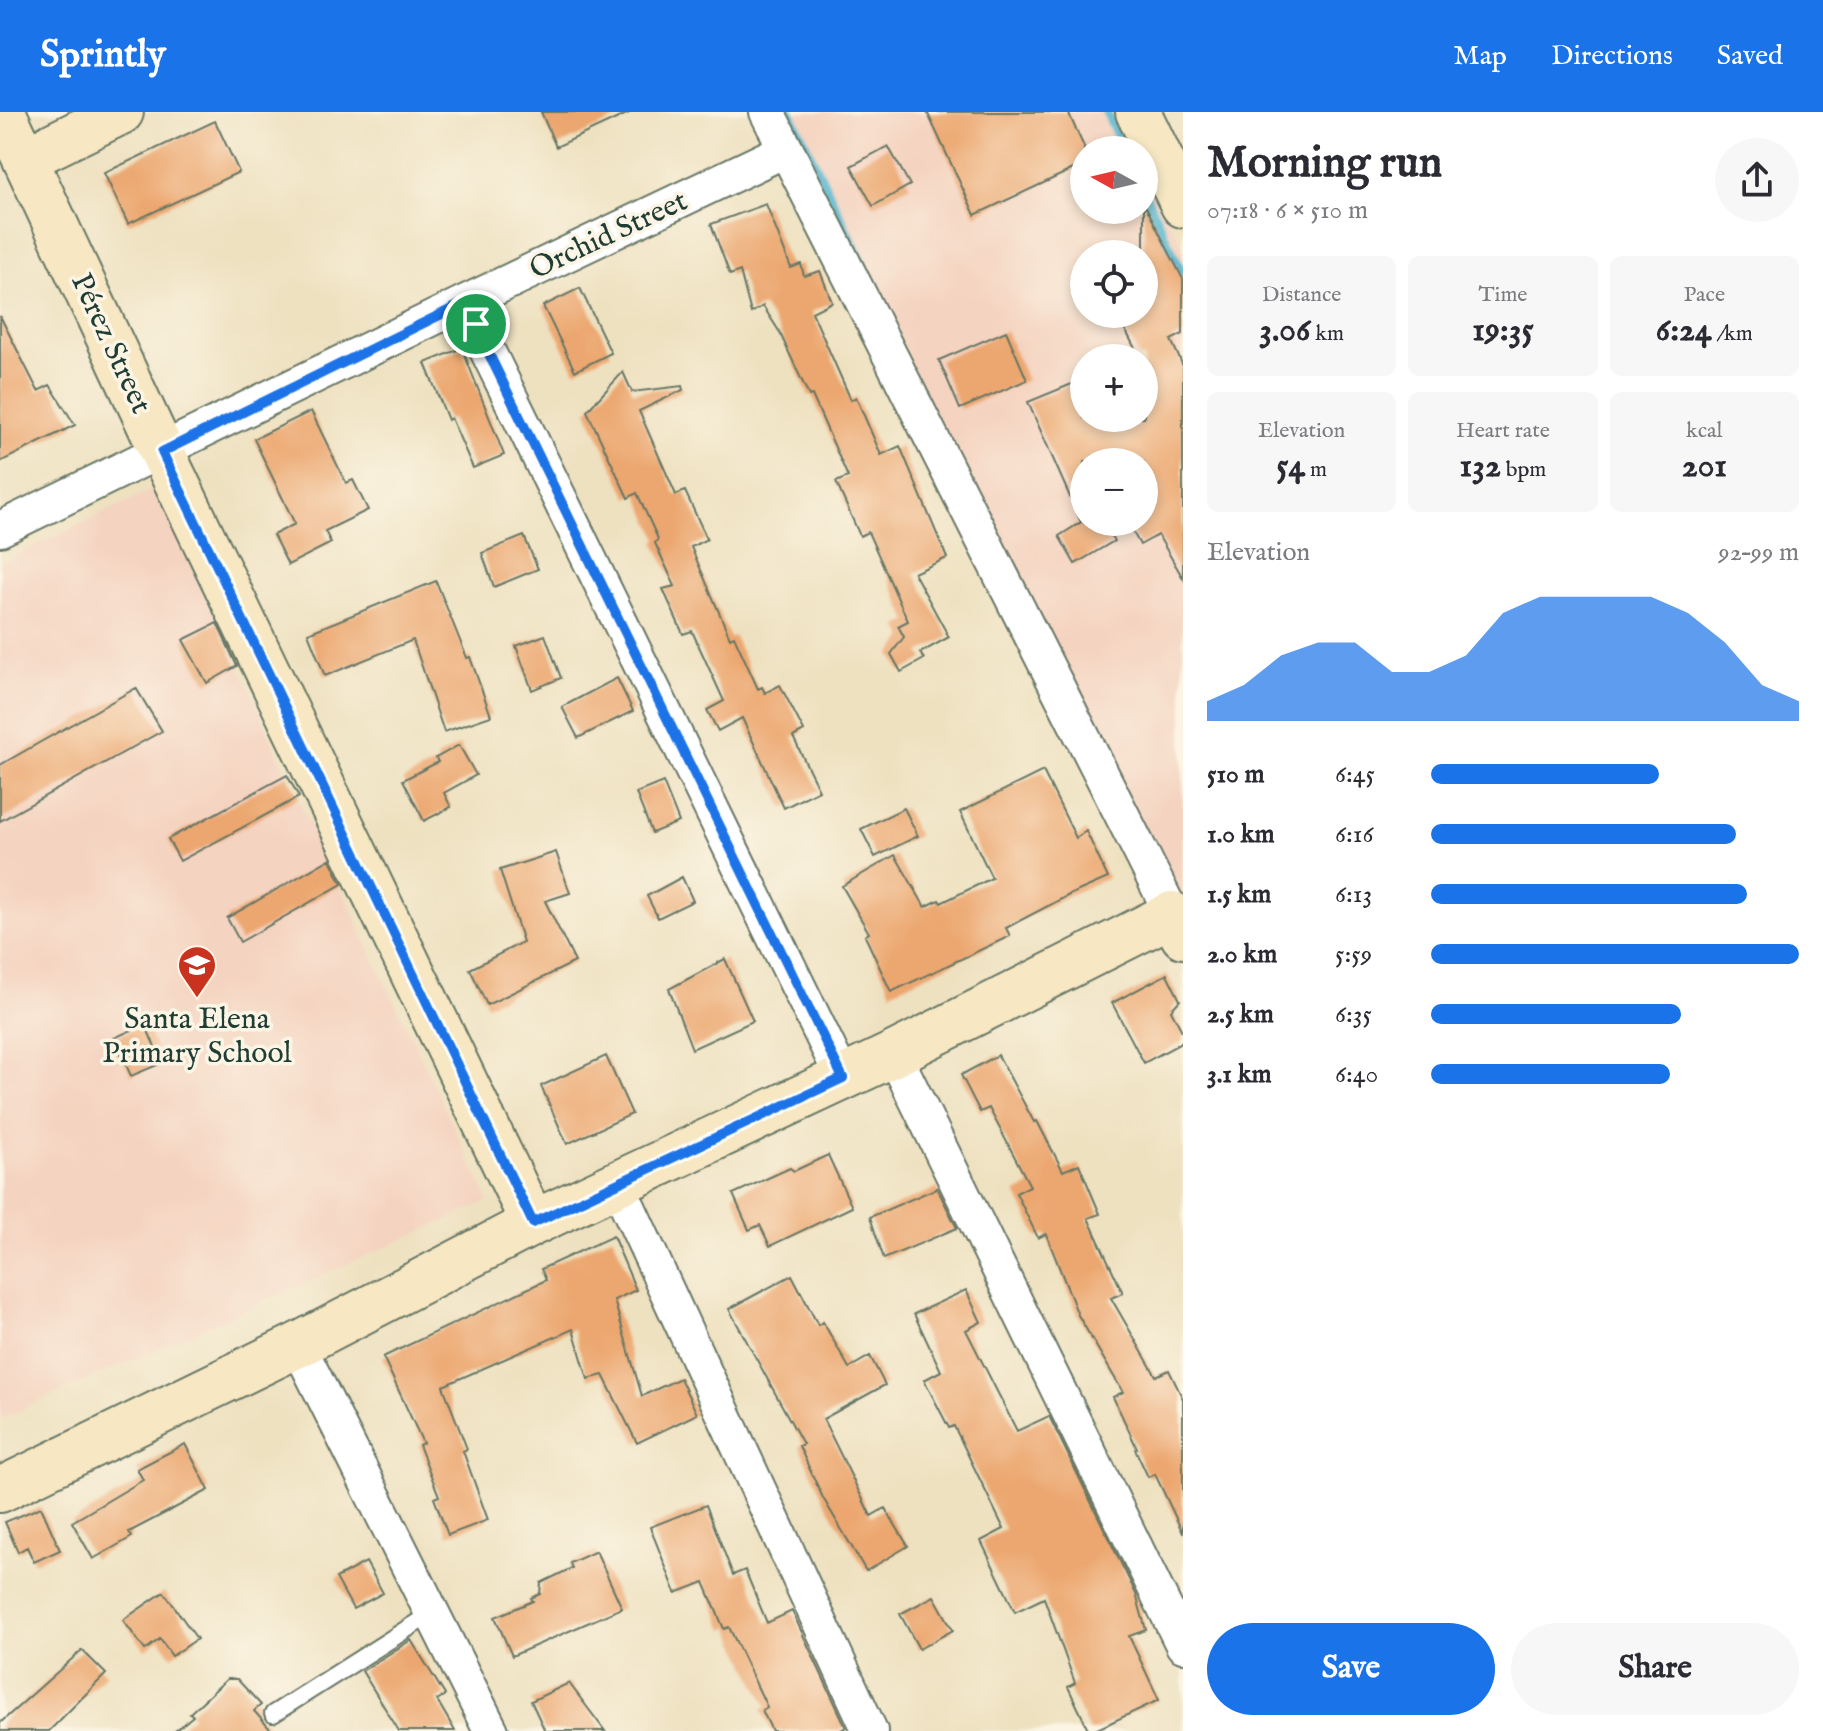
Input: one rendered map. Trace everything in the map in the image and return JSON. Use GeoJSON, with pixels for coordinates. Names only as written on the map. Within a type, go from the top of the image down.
{"type":"FeatureCollection","features":[{"type":"Feature","properties":{"kind":"street"},"geometry":{"type":"LineString","coordinates":[[25,159],[121,112]]}},
{"type":"Feature","properties":{"kind":"street"},"geometry":{"type":"LineString","coordinates":[[0,1490],[298,1345],[533,1223],[1177,925],[767,112]]}},
{"type":"Feature","properties":{"kind":"street"},"geometry":{"type":"LineString","coordinates":[[1138,112],[1183,205]]}},
{"type":"Feature","properties":{"kind":"street","name":"Pérez Street"},"geometry":{"type":"LineString","coordinates":[[2,114],[533,1223]]}},
{"type":"Feature","properties":{"kind":"street","name":"Orchid Street"},"geometry":{"type":"LineString","coordinates":[[0,529],[785,150]]}},
{"type":"Feature","properties":{"kind":"street"},"geometry":{"type":"LineString","coordinates":[[464,303],[843,1078]]}},
{"type":"Feature","properties":{"kind":"street"},"geometry":{"type":"LineString","coordinates":[[894,1054],[1183,1645]]}},
{"type":"Feature","properties":{"kind":"street"},"geometry":{"type":"LineString","coordinates":[[617,1183],[870,1731]]}},
{"type":"Feature","properties":{"kind":"street"},"geometry":{"type":"LineString","coordinates":[[298,1345],[491,1731]]}},
{"type":"Feature","properties":{"kind":"lane"},"geometry":{"type":"LineString","coordinates":[[273,1714],[432,1613]]}},
{"type":"Feature","properties":{"kind":"shaded area"},"geometry":{"type":"Polygon","coordinates":[[[765,112],[1118,112],[1129,136],[1070,136],[1070,224],[1158,224],[1158,195],[1183,247],[1183,930],[765,112]]]}},
{"type":"Feature","properties":{"kind":"shaded area","name":"Santa Elena Primary School"},"geometry":{"type":"Polygon","coordinates":[[[156,488],[287,775],[489,1201],[0,1419],[0,563],[156,488]]]}},
{"type":"Feature","properties":{"kind":"building"},"geometry":{"type":"Polygon","coordinates":[[[541,112],[631,112],[556,147],[541,112]]]}},
{"type":"Feature","properties":{"kind":"building"},"geometry":{"type":"Polygon","coordinates":[[[927,112],[1068,112],[1079,136],[1070,136],[1070,171],[975,215],[927,112]]]}},
{"type":"Feature","properties":{"kind":"building"},"geometry":{"type":"Polygon","coordinates":[[[215,121],[239,172],[128,224],[104,173],[215,121]]]}},
{"type":"Feature","properties":{"kind":"building"},"geometry":{"type":"Polygon","coordinates":[[[888,146],[910,185],[873,206],[851,166],[888,146]]]}},
{"type":"Feature","properties":{"kind":"building"},"geometry":{"type":"Polygon","coordinates":[[[766,204],[791,268],[801,264],[804,276],[820,271],[832,302],[812,312],[851,400],[856,397],[881,455],[900,446],[947,558],[914,573],[949,637],[920,653],[924,659],[901,672],[891,654],[904,637],[898,626],[908,621],[868,532],[860,536],[836,482],[848,477],[812,395],[809,396],[779,331],[763,306],[751,313],[740,271],[730,275],[711,224],[766,204]]]}},
{"type":"Feature","properties":{"kind":"building"},"geometry":{"type":"Polygon","coordinates":[[[1144,224],[1155,224],[1183,279],[1183,334],[1171,340],[1183,366],[1183,578],[1158,535],[1158,448],[1070,448],[1070,497],[1028,402],[1070,385],[1070,432],[1158,432],[1158,344],[1133,344],[1124,328],[1158,328],[1158,240],[1144,240],[1144,224]]]}},
{"type":"Feature","properties":{"kind":"building"},"geometry":{"type":"Polygon","coordinates":[[[580,288],[611,353],[575,371],[543,306],[580,288]]]}},
{"type":"Feature","properties":{"kind":"building"},"geometry":{"type":"Polygon","coordinates":[[[0,316],[38,391],[50,385],[75,425],[0,462],[0,316]]]}},
{"type":"Feature","properties":{"kind":"building"},"geometry":{"type":"Polygon","coordinates":[[[1006,331],[1027,380],[960,409],[939,360],[1006,331]]]}},
{"type":"Feature","properties":{"kind":"building"},"geometry":{"type":"Polygon","coordinates":[[[462,348],[504,455],[473,468],[451,418],[448,420],[425,363],[462,348]]]}},
{"type":"Feature","properties":{"kind":"building"},"geometry":{"type":"Polygon","coordinates":[[[623,372],[632,392],[682,386],[683,390],[639,411],[676,495],[685,491],[707,539],[691,547],[730,638],[734,636],[758,689],[762,687],[765,693],[780,685],[804,731],[793,737],[819,790],[784,808],[742,718],[718,731],[707,710],[724,701],[692,631],[683,634],[663,589],[675,586],[637,493],[628,498],[587,411],[623,372]]]}},
{"type":"Feature","properties":{"kind":"building"},"geometry":{"type":"Polygon","coordinates":[[[311,411],[346,483],[353,480],[368,510],[325,531],[331,543],[288,565],[273,535],[295,524],[254,439],[311,411]]]}},
{"type":"Feature","properties":{"kind":"building"},"geometry":{"type":"Polygon","coordinates":[[[1070,529],[1070,536],[1111,536],[1114,541],[1075,564],[1059,536],[1070,529]]]}},
{"type":"Feature","properties":{"kind":"building"},"geometry":{"type":"Polygon","coordinates":[[[524,536],[538,569],[494,587],[482,553],[524,536]]]}},
{"type":"Feature","properties":{"kind":"building"},"geometry":{"type":"Polygon","coordinates":[[[1135,536],[1156,536],[1140,545],[1135,536]]]}},
{"type":"Feature","properties":{"kind":"building"},"geometry":{"type":"Polygon","coordinates":[[[436,581],[467,658],[470,657],[491,716],[444,732],[413,640],[325,676],[308,633],[436,581]]]}},
{"type":"Feature","properties":{"kind":"building"},"geometry":{"type":"Polygon","coordinates":[[[217,623],[237,666],[207,683],[183,640],[217,623]]]}},
{"type":"Feature","properties":{"kind":"building"},"geometry":{"type":"Polygon","coordinates":[[[545,635],[561,678],[532,690],[516,646],[545,635]]]}},
{"type":"Feature","properties":{"kind":"building"},"geometry":{"type":"Polygon","coordinates":[[[617,678],[633,711],[578,738],[562,707],[617,678]]]}},
{"type":"Feature","properties":{"kind":"building"},"geometry":{"type":"Polygon","coordinates":[[[136,688],[162,731],[0,821],[0,765],[136,688]]]}},
{"type":"Feature","properties":{"kind":"building"},"geometry":{"type":"Polygon","coordinates":[[[459,745],[476,775],[444,793],[451,807],[424,821],[403,780],[438,762],[436,758],[459,745]]]}},
{"type":"Feature","properties":{"kind":"building"},"geometry":{"type":"Polygon","coordinates":[[[1043,771],[1076,838],[1086,831],[1108,878],[1006,928],[1010,936],[891,992],[865,936],[869,933],[842,886],[895,855],[925,907],[939,900],[941,903],[992,878],[960,812],[1043,771]]]}},
{"type":"Feature","properties":{"kind":"building"},"geometry":{"type":"Polygon","coordinates":[[[287,775],[299,797],[180,861],[168,839],[287,775]]]}},
{"type":"Feature","properties":{"kind":"building"},"geometry":{"type":"Polygon","coordinates":[[[663,782],[679,822],[652,833],[636,793],[663,782]]]}},
{"type":"Feature","properties":{"kind":"building"},"geometry":{"type":"Polygon","coordinates":[[[904,808],[918,836],[875,857],[861,829],[904,808]]]}},
{"type":"Feature","properties":{"kind":"building"},"geometry":{"type":"Polygon","coordinates":[[[556,852],[570,893],[545,901],[575,962],[487,1005],[470,969],[523,942],[500,870],[556,852]]]}},
{"type":"Feature","properties":{"kind":"building"},"geometry":{"type":"Polygon","coordinates":[[[330,859],[342,884],[240,942],[227,918],[330,859]]]}},
{"type":"Feature","properties":{"kind":"building"},"geometry":{"type":"Polygon","coordinates":[[[682,877],[693,901],[658,918],[647,896],[682,877]]]}},
{"type":"Feature","properties":{"kind":"building"},"geometry":{"type":"Polygon","coordinates":[[[725,959],[753,1021],[692,1049],[669,989],[725,959]]]}},
{"type":"Feature","properties":{"kind":"building"},"geometry":{"type":"Polygon","coordinates":[[[1167,974],[1180,1000],[1171,1010],[1183,1033],[1183,1042],[1144,1063],[1112,1003],[1167,974]]]}},
{"type":"Feature","properties":{"kind":"building"},"geometry":{"type":"Polygon","coordinates":[[[145,1024],[162,1063],[131,1076],[114,1038],[145,1024]]]}},
{"type":"Feature","properties":{"kind":"building"},"geometry":{"type":"Polygon","coordinates":[[[998,1055],[1063,1171],[1079,1164],[1100,1214],[1088,1218],[1123,1293],[1111,1298],[1156,1376],[1169,1370],[1183,1399],[1183,1533],[1155,1474],[1148,1477],[1135,1449],[1113,1397],[1123,1392],[1078,1315],[1046,1234],[1038,1238],[1016,1193],[1030,1186],[989,1108],[980,1112],[961,1075],[998,1055]]]}},
{"type":"Feature","properties":{"kind":"building"},"geometry":{"type":"Polygon","coordinates":[[[606,1056],[632,1114],[567,1144],[541,1086],[606,1056]]]}},
{"type":"Feature","properties":{"kind":"building"},"geometry":{"type":"Polygon","coordinates":[[[828,1155],[852,1207],[770,1246],[760,1225],[749,1230],[733,1194],[790,1168],[794,1171],[828,1155]]]}},
{"type":"Feature","properties":{"kind":"building"},"geometry":{"type":"Polygon","coordinates":[[[937,1188],[957,1228],[884,1259],[870,1217],[937,1188]]]}},
{"type":"Feature","properties":{"kind":"building"},"geometry":{"type":"Polygon","coordinates":[[[613,1236],[636,1290],[614,1300],[642,1396],[680,1378],[697,1414],[637,1443],[603,1375],[588,1379],[573,1329],[443,1386],[467,1449],[463,1451],[488,1520],[448,1535],[434,1498],[439,1496],[419,1445],[423,1443],[383,1357],[546,1280],[541,1269],[613,1236]]]}},
{"type":"Feature","properties":{"kind":"building"},"geometry":{"type":"Polygon","coordinates":[[[792,1275],[818,1325],[823,1322],[849,1368],[870,1356],[885,1385],[823,1419],[871,1516],[885,1508],[908,1546],[866,1571],[823,1498],[799,1446],[803,1444],[729,1309],[792,1275]]]}},
{"type":"Feature","properties":{"kind":"building"},"geometry":{"type":"Polygon","coordinates":[[[966,1290],[981,1322],[966,1330],[1017,1431],[1049,1416],[1136,1594],[1146,1630],[1129,1636],[1159,1700],[1093,1731],[1089,1731],[1068,1687],[1075,1683],[1044,1598],[1015,1612],[981,1541],[1004,1529],[954,1426],[949,1428],[924,1380],[941,1371],[914,1314],[966,1290]]]}},
{"type":"Feature","properties":{"kind":"building"},"geometry":{"type":"Polygon","coordinates":[[[185,1444],[209,1490],[129,1532],[132,1537],[93,1559],[72,1522],[143,1480],[137,1469],[185,1444]]]}},
{"type":"Feature","properties":{"kind":"building"},"geometry":{"type":"Polygon","coordinates":[[[706,1505],[733,1575],[745,1570],[767,1623],[792,1611],[846,1727],[839,1731],[772,1731],[762,1710],[767,1707],[729,1627],[724,1629],[704,1582],[676,1593],[650,1527],[706,1505]]]}},
{"type":"Feature","properties":{"kind":"building"},"geometry":{"type":"Polygon","coordinates":[[[41,1507],[60,1550],[34,1562],[27,1547],[18,1552],[5,1522],[41,1507]]]}},
{"type":"Feature","properties":{"kind":"building"},"geometry":{"type":"Polygon","coordinates":[[[596,1551],[622,1608],[512,1656],[495,1617],[533,1601],[531,1598],[540,1594],[541,1583],[572,1568],[570,1563],[596,1551]]]}},
{"type":"Feature","properties":{"kind":"building"},"geometry":{"type":"Polygon","coordinates":[[[366,1562],[383,1593],[353,1609],[336,1578],[366,1562]]]}},
{"type":"Feature","properties":{"kind":"building"},"geometry":{"type":"Polygon","coordinates":[[[164,1592],[197,1639],[172,1656],[160,1639],[145,1650],[123,1620],[164,1592]]]}},
{"type":"Feature","properties":{"kind":"building"},"geometry":{"type":"Polygon","coordinates":[[[934,1596],[953,1630],[919,1649],[900,1614],[934,1596]]]}},
{"type":"Feature","properties":{"kind":"building"},"geometry":{"type":"Polygon","coordinates":[[[411,1640],[445,1695],[437,1700],[455,1731],[399,1731],[362,1671],[411,1640]]]}},
{"type":"Feature","properties":{"kind":"building"},"geometry":{"type":"Polygon","coordinates":[[[82,1650],[106,1674],[49,1731],[0,1731],[0,1723],[82,1650]]]}},
{"type":"Feature","properties":{"kind":"building"},"geometry":{"type":"Polygon","coordinates":[[[227,1679],[237,1679],[261,1705],[254,1711],[272,1731],[175,1731],[193,1716],[190,1713],[227,1679]]]}},
{"type":"Feature","properties":{"kind":"building"},"geometry":{"type":"Polygon","coordinates":[[[569,1683],[605,1731],[545,1731],[531,1701],[569,1683]]]}},
{"type":"Feature","properties":{"kind":"waterway"},"geometry":{"type":"LineString","coordinates":[[790,112],[863,264]]}},
{"type":"Feature","properties":{"kind":"waterway"},"geometry":{"type":"LineString","coordinates":[[1106,112],[1117,136]]}},
{"type":"Feature","properties":{"kind":"waterway"},"geometry":{"type":"LineString","coordinates":[[1158,222],[1183,275]]}},
{"type":"Feature","properties":{"kind":"place","name":"Santa Elena Primary School"},"geometry":{"type":"Point","coordinates":[197,999]}},
{"type":"Feature","properties":{"kind":"route"},"geometry":{"type":"LineString","coordinates":[[464,303],[476,324],[843,1078],[533,1223],[162,452],[464,303]]}}]}
